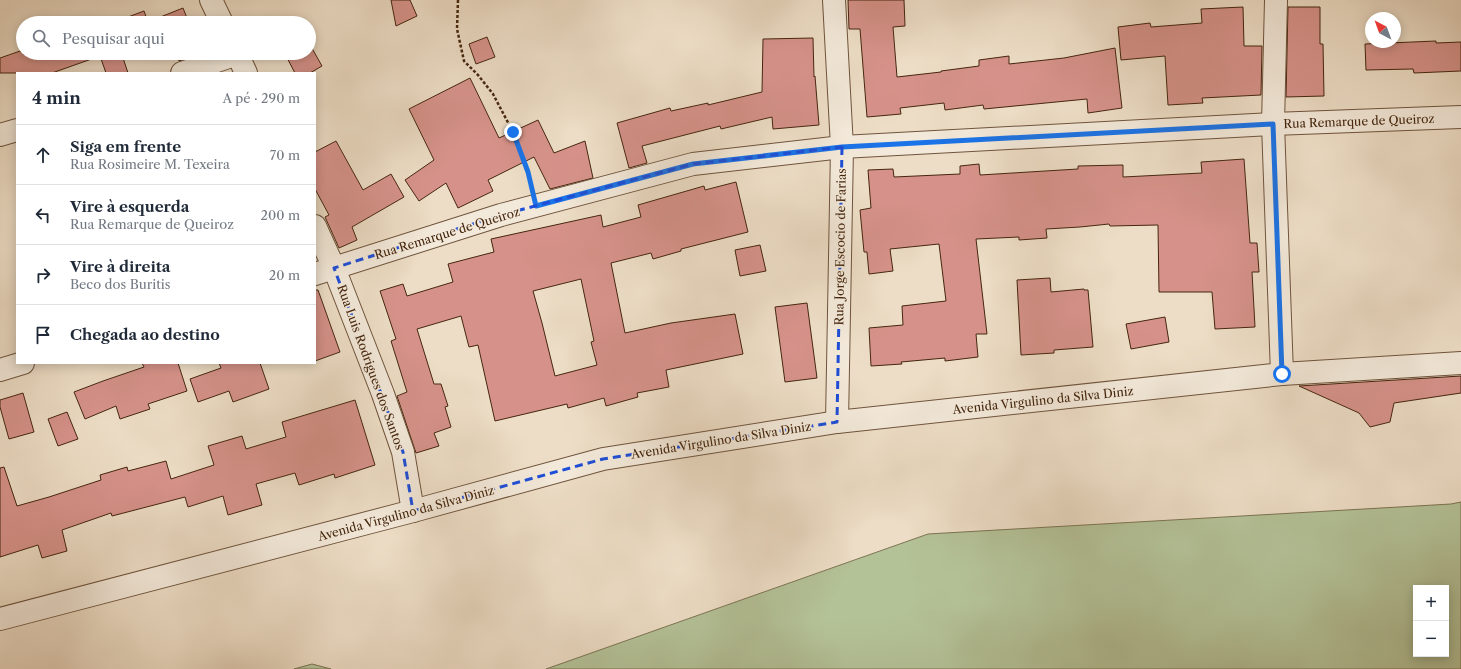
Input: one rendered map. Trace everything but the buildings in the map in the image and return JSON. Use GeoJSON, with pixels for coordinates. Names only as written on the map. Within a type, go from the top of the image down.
{"type":"FeatureCollection","features":[{"type":"Feature","properties":{"kind":"street"},"geometry":{"type":"LineString","coordinates":[[211,0],[219,16]]}},
{"type":"Feature","properties":{"kind":"street","name":"Rua Jorge Escocio de Farias"},"geometry":{"type":"LineString","coordinates":[[834,0],[842,147],[837,422]]}},
{"type":"Feature","properties":{"kind":"street"},"geometry":{"type":"LineString","coordinates":[[1276,0],[1273,124],[1282,374]]}},
{"type":"Feature","properties":{"kind":"street"},"geometry":{"type":"LineString","coordinates":[[186,72],[240,60]]}},
{"type":"Feature","properties":{"kind":"street","name":"Rua Remarque de Queiroz"},"geometry":{"type":"LineString","coordinates":[[324,271],[501,215],[693,164],[842,147],[1273,124],[1461,117]]}},
{"type":"Feature","properties":{"kind":"street"},"geometry":{"type":"LineString","coordinates":[[0,135],[16,130]]}},
{"type":"Feature","properties":{"kind":"street","name":"Rua Luis Rodrigues dos Santos"},"geometry":{"type":"LineString","coordinates":[[316,231],[324,271],[383,394],[403,452],[413,512]]}},
{"type":"Feature","properties":{"kind":"street","name":"Avenida Virgulino da Silva Diniz"},"geometry":{"type":"LineString","coordinates":[[0,619],[413,512],[603,459],[837,422],[1282,374],[1461,363]]}},
{"type":"Feature","properties":{"kind":"street"},"geometry":{"type":"LineString","coordinates":[[0,370],[20,364]]}},
{"type":"Feature","properties":{"kind":"path"},"geometry":{"type":"LineString","coordinates":[[458,0],[457,29],[464,61],[478,75],[493,94],[513,132],[528,172],[536,206]]}},
{"type":"Feature","properties":{"kind":"highlighted area"},"geometry":{"type":"Polygon","coordinates":[[[842,147],[837,422],[603,459],[413,511],[403,452],[334,268],[501,215],[693,164],[842,147]]]}},
{"type":"Feature","properties":{"kind":"green space"},"geometry":{"type":"Polygon","coordinates":[[[1461,502],[1461,669],[546,669],[928,534],[1451,504],[1461,502]]]}},
{"type":"Feature","properties":{"kind":"green space"},"geometry":{"type":"Polygon","coordinates":[[[312,664],[331,669],[294,669],[312,664]]]}},
{"type":"Feature","properties":{"kind":"route"},"geometry":{"type":"LineString","coordinates":[[513,132],[528,172],[536,206],[693,164],[842,147],[1273,124],[1282,374]]}}]}
